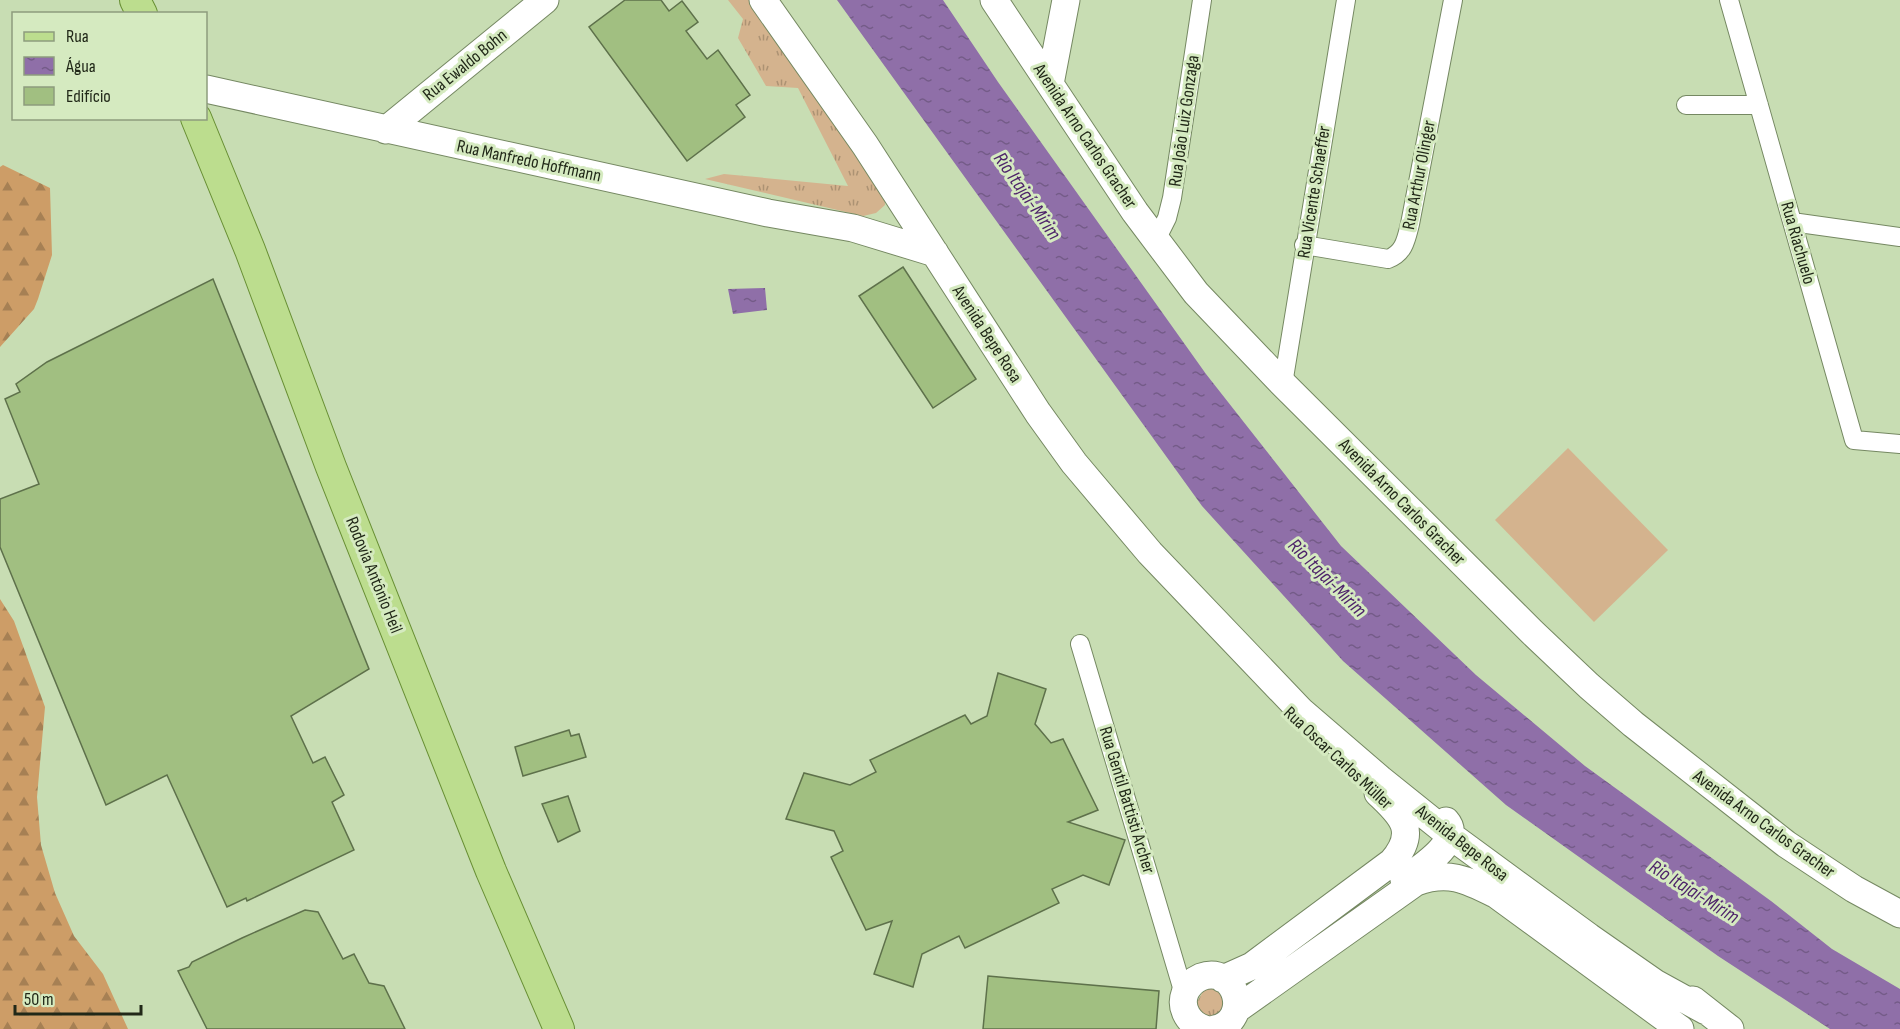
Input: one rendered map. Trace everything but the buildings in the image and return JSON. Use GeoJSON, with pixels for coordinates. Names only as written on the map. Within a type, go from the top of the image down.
{"type":"FeatureCollection","features":[{"type":"Feature","properties":{"kind":"main road","name":"Avenida Bepe Rosa"},"geometry":{"type":"LineString","coordinates":[[763,0],[895,190],[1038,413],[1074,463],[1150,553],[1301,711],[1451,836],[1655,983],[1706,1011]]}},
{"type":"Feature","properties":{"kind":"main road","name":"Avenida Arno Carlos Gracher"},"geometry":{"type":"LineString","coordinates":[[994,0],[1135,212],[1196,292],[1283,384],[1588,686],[1786,844],[1854,889],[1900,914]]}},
{"type":"Feature","properties":{"kind":"main road"},"geometry":{"type":"LineString","coordinates":[[1050,84],[1066,0]]}},
{"type":"Feature","properties":{"kind":"main road","name":"Rua Ewaldo Bohn"},"geometry":{"type":"LineString","coordinates":[[386,130],[542,1]]}},
{"type":"Feature","properties":{"kind":"main road","name":"Rua Manfredo Hoffmann"},"geometry":{"type":"LineString","coordinates":[[207,89],[768,213],[853,228],[935,253]]}},
{"type":"Feature","properties":{"kind":"main road","name":"Rodovia Antônio Heil"},"geometry":{"type":"LineString","coordinates":[[197,120],[250,250],[335,477],[491,872],[559,1029]]}},
{"type":"Feature","properties":{"kind":"main road","name":"Rua Manfredo Hoffmann"},"geometry":{"type":"LineString","coordinates":[[853,228],[888,224],[894,215],[895,190]]}},
{"type":"Feature","properties":{"kind":"main road","name":"Rua Oscar Carlos Müller"},"geometry":{"type":"LineString","coordinates":[[1197,1004],[1322,916],[1392,862],[1401,852],[1407,839],[1406,829],[1385,799],[1234,661],[1206,611]]}},
{"type":"Feature","properties":{"kind":"main road","name":"Avenida Bepe Rosa"},"geometry":{"type":"LineString","coordinates":[[1240,645],[1500,855],[1660,973],[1730,1029]]}},
{"type":"Feature","properties":{"kind":"main road","name":"Rua Oscar Carlos Müller"},"geometry":{"type":"LineString","coordinates":[[1399,775],[1403,787],[1448,822],[1451,827],[1451,836]]}},
{"type":"Feature","properties":{"kind":"main road"},"geometry":{"type":"LineString","coordinates":[[1268,988],[1276,972],[1412,874],[1440,851],[1451,836]]}},
{"type":"Feature","properties":{"kind":"main road"},"geometry":{"type":"LineString","coordinates":[[1215,1029],[1227,1024],[1237,1009],[1416,882],[1429,877],[1447,876],[1466,879],[1497,895],[1680,1029]]}},
{"type":"Feature","properties":{"kind":"main road"},"geometry":{"type":"LineString","coordinates":[[1197,1004],[1231,985],[1235,993],[1237,1009]]}},
{"type":"Feature","properties":{"kind":"street","name":"Rua João Luiz Gonzaga"},"geometry":{"type":"LineString","coordinates":[[1157,238],[1167,218],[1172,198],[1202,0]]}},
{"type":"Feature","properties":{"kind":"street","name":"Rua Vicente Schaeffer"},"geometry":{"type":"LineString","coordinates":[[1283,384],[1346,0]]}},
{"type":"Feature","properties":{"kind":"street","name":"Rua Arthur Olinger"},"geometry":{"type":"LineString","coordinates":[[1304,245],[1388,259],[1397,255],[1403,248],[1410,224],[1453,0]]}},
{"type":"Feature","properties":{"kind":"street","name":"Rua Riachuelo"},"geometry":{"type":"LineString","coordinates":[[1729,0],[1854,440],[1900,444]]}},
{"type":"Feature","properties":{"kind":"street"},"geometry":{"type":"LineString","coordinates":[[1686,105],[1759,105]]}},
{"type":"Feature","properties":{"kind":"street"},"geometry":{"type":"LineString","coordinates":[[1792,222],[1900,237]]}},
{"type":"Feature","properties":{"kind":"street","name":"Rua Gentil Battisti Archer"},"geometry":{"type":"LineString","coordinates":[[1080,644],[1173,956],[1197,1004]]}},
{"type":"Feature","properties":{"kind":"green space"},"geometry":{"type":"Polygon","coordinates":[[[728,0],[751,0],[884,193],[885,205],[876,213],[863,216],[705,179],[724,174],[848,186],[798,88],[766,86],[738,38],[743,19],[728,0]]]}},
{"type":"Feature","properties":{"kind":"green space"},"geometry":{"type":"Polygon","coordinates":[[[3,165],[50,188],[52,255],[34,309],[0,347],[0,167],[3,165]]]}},
{"type":"Feature","properties":{"kind":"green space"},"geometry":{"type":"Polygon","coordinates":[[[1568,448],[1668,550],[1594,622],[1495,520],[1568,448]]]}},
{"type":"Feature","properties":{"kind":"green space"},"geometry":{"type":"Polygon","coordinates":[[[0,599],[14,621],[45,707],[37,797],[41,845],[55,893],[74,936],[103,974],[128,1029],[0,1029],[0,599]]]}},
{"type":"Feature","properties":{"kind":"green space"},"geometry":{"type":"Polygon","coordinates":[[[1213,988],[1221,991],[1225,1009],[1213,1017],[1206,1016],[1197,1002],[1204,990],[1213,988]]]}},
{"type":"Feature","properties":{"kind":"water","name":"Rio Itajaí-Mirim"},"geometry":{"type":"Polygon","coordinates":[[[837,0],[943,0],[998,82],[1206,374],[1341,546],[1476,675],[1585,766],[1771,901],[1832,949],[1900,989],[1900,1029],[1830,1029],[1718,956],[1506,805],[1343,661],[1202,506],[837,0]]]}},
{"type":"Feature","properties":{"kind":"water"},"geometry":{"type":"Polygon","coordinates":[[[765,288],[767,310],[733,314],[728,289],[765,288]]]}}]}
